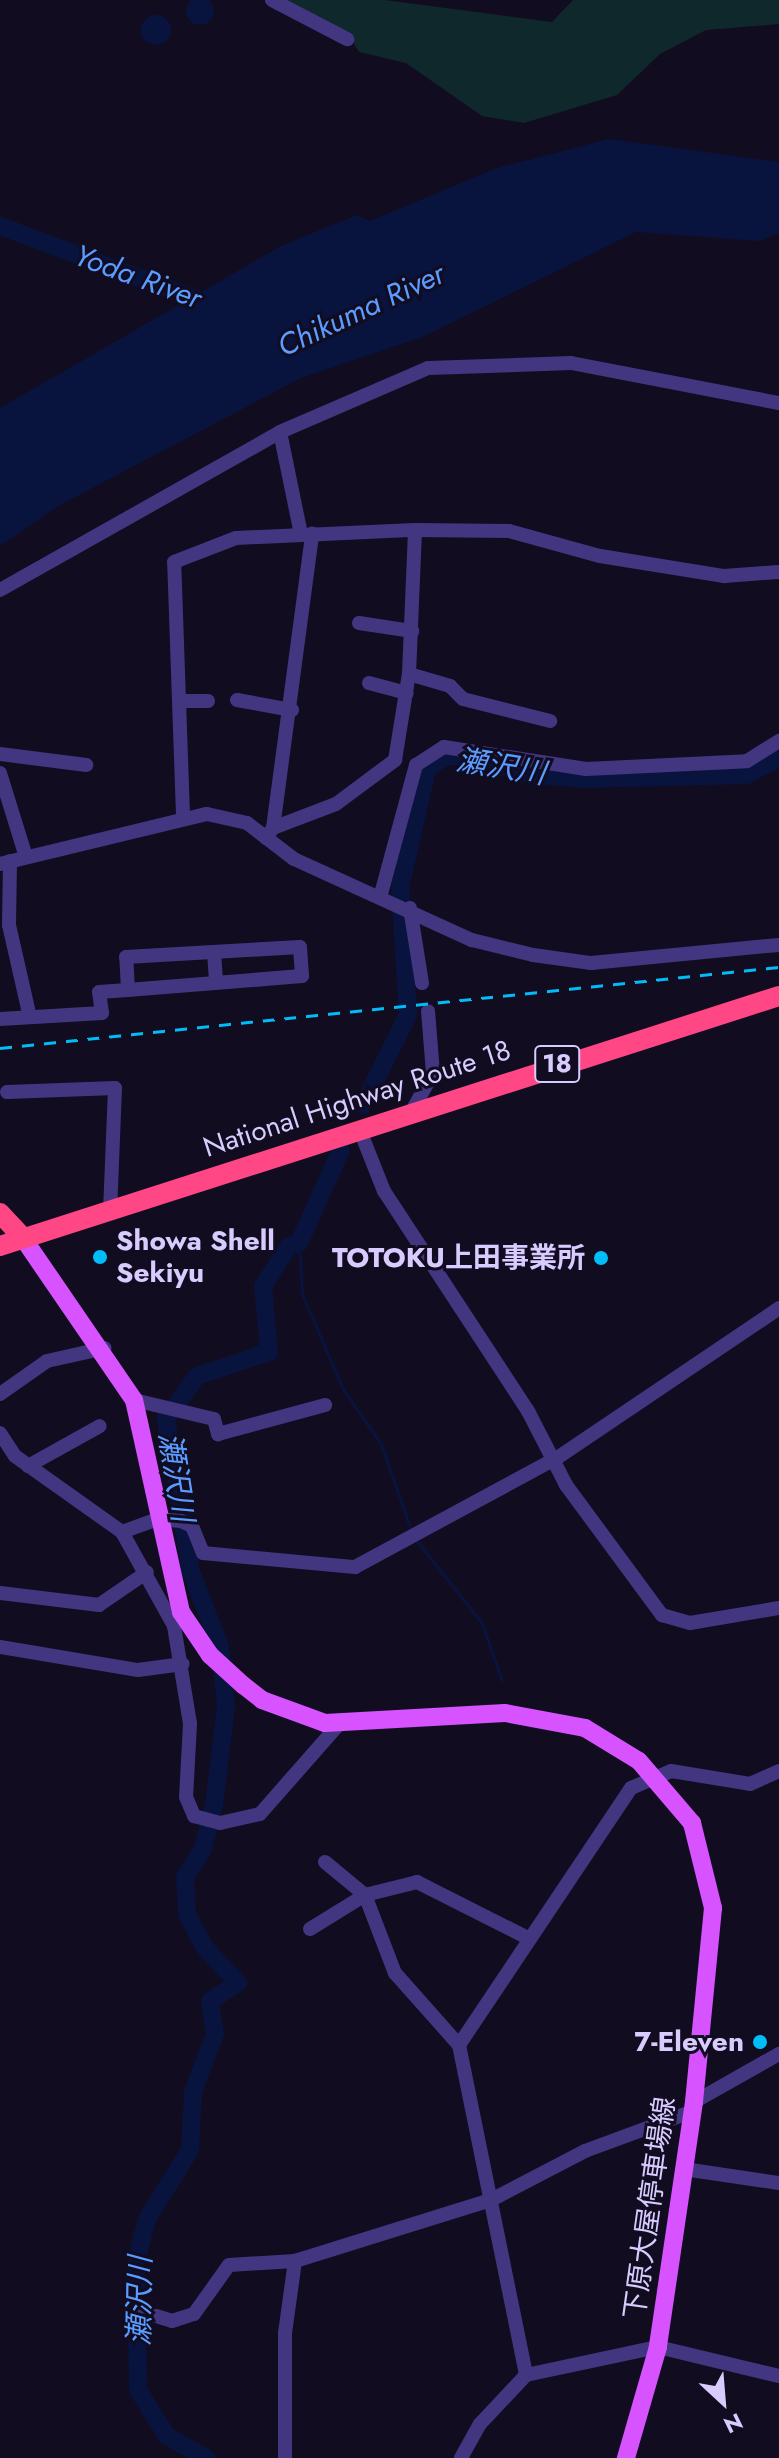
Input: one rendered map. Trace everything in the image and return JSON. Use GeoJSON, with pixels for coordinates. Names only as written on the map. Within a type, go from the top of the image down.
{"type":"FeatureCollection","features":[{"type":"Feature","properties":{"kind":"highway","name":"National Highway Route 18"},"geometry":{"type":"LineString","coordinates":[[0,1246],[359,1128],[779,996]]}},
{"type":"Feature","properties":{"kind":"highway"},"geometry":{"type":"LineString","coordinates":[[0,1213],[23,1238]]}},
{"type":"Feature","properties":{"kind":"main road","name":"下原大屋停車場線"},"geometry":{"type":"LineString","coordinates":[[23,1238],[105,1348],[134,1400],[157,1519],[181,1612],[210,1655],[243,1685],[262,1700],[339,1724],[505,1713],[543,1718],[596,1733],[656,1778],[692,1823],[713,1908],[693,2107],[658,2347],[626,2458]]}},
{"type":"Feature","properties":{"kind":"street"},"geometry":{"type":"LineString","coordinates":[[272,0],[347,39]]}},
{"type":"Feature","properties":{"kind":"street"},"geometry":{"type":"LineString","coordinates":[[0,590],[280,432],[428,368],[571,363],[779,403]]}},
{"type":"Feature","properties":{"kind":"street"},"geometry":{"type":"LineString","coordinates":[[270,833],[292,710],[306,534],[280,432]]}},
{"type":"Feature","properties":{"kind":"street"},"geometry":{"type":"LineString","coordinates":[[270,833],[336,804],[395,760],[409,674],[415,530]]}},
{"type":"Feature","properties":{"kind":"street"},"geometry":{"type":"LineString","coordinates":[[183,815],[174,562],[236,538],[415,530],[509,531],[600,556],[724,576],[779,572]]}},
{"type":"Feature","properties":{"kind":"street"},"geometry":{"type":"LineString","coordinates":[[359,623],[412,631]]}},
{"type":"Feature","properties":{"kind":"street"},"geometry":{"type":"LineString","coordinates":[[409,674],[450,686],[463,699],[550,721]]}},
{"type":"Feature","properties":{"kind":"street"},"geometry":{"type":"LineString","coordinates":[[369,683],[407,693]]}},
{"type":"Feature","properties":{"kind":"street"},"geometry":{"type":"LineString","coordinates":[[237,700],[292,710]]}},
{"type":"Feature","properties":{"kind":"street"},"geometry":{"type":"LineString","coordinates":[[179,701],[208,701]]}},
{"type":"Feature","properties":{"kind":"street"},"geometry":{"type":"LineString","coordinates":[[385,896],[416,765],[444,747],[586,769],[747,761],[779,741]]}},
{"type":"Feature","properties":{"kind":"street"},"geometry":{"type":"LineString","coordinates":[[0,754],[86,765]]}},
{"type":"Feature","properties":{"kind":"street"},"geometry":{"type":"LineString","coordinates":[[0,773],[26,857]]}},
{"type":"Feature","properties":{"kind":"street"},"geometry":{"type":"LineString","coordinates":[[29,1013],[9,925],[5,863],[183,815],[229,817],[270,833],[294,859],[385,896],[472,940],[591,963],[779,945]]}},
{"type":"Feature","properties":{"kind":"street"},"geometry":{"type":"LineString","coordinates":[[407,907],[422,983]]}},
{"type":"Feature","properties":{"kind":"street"},"geometry":{"type":"LineString","coordinates":[[0,1019],[29,1013],[102,1013],[99,992],[128,990],[302,976],[300,947],[126,957],[128,990]]}},
{"type":"Feature","properties":{"kind":"street"},"geometry":{"type":"LineString","coordinates":[[214,952],[216,983]]}},
{"type":"Feature","properties":{"kind":"street"},"geometry":{"type":"LineString","coordinates":[[412,1111],[433,1073],[428,1011]]}},
{"type":"Feature","properties":{"kind":"street"},"geometry":{"type":"LineString","coordinates":[[7,1092],[115,1088],[110,1210]]}},
{"type":"Feature","properties":{"kind":"street"},"geometry":{"type":"LineString","coordinates":[[359,1128],[384,1191],[557,1458],[566,1485],[662,1615],[690,1623],[779,1608]]}},
{"type":"Feature","properties":{"kind":"street"},"geometry":{"type":"LineString","coordinates":[[122,1532],[157,1519],[192,1526],[203,1553],[355,1567],[557,1458],[779,1308]]}},
{"type":"Feature","properties":{"kind":"street"},"geometry":{"type":"LineString","coordinates":[[0,1394],[47,1361],[105,1348]]}},
{"type":"Feature","properties":{"kind":"street"},"geometry":{"type":"LineString","coordinates":[[134,1400],[214,1419],[218,1434],[325,1405]]}},
{"type":"Feature","properties":{"kind":"street"},"geometry":{"type":"LineString","coordinates":[[28,1466],[100,1426]]}},
{"type":"Feature","properties":{"kind":"street"},"geometry":{"type":"LineString","coordinates":[[0,1433],[28,1466],[122,1532],[147,1572],[174,1626],[183,1664],[190,1724],[186,1797],[194,1816],[220,1823],[260,1814],[339,1724]]}},
{"type":"Feature","properties":{"kind":"street"},"geometry":{"type":"LineString","coordinates":[[0,1594],[99,1605],[147,1572]]}},
{"type":"Feature","properties":{"kind":"street"},"geometry":{"type":"LineString","coordinates":[[0,1647],[138,1670],[183,1664]]}},
{"type":"Feature","properties":{"kind":"street"},"geometry":{"type":"LineString","coordinates":[[459,2045],[526,1937],[617,1803],[671,1771],[750,1784],[779,1771]]}},
{"type":"Feature","properties":{"kind":"street"},"geometry":{"type":"LineString","coordinates":[[325,1862],[365,1895],[395,1973],[459,2045],[526,2375]]}},
{"type":"Feature","properties":{"kind":"street"},"geometry":{"type":"LineString","coordinates":[[310,1929],[365,1895],[417,1882],[526,1937]]}},
{"type":"Feature","properties":{"kind":"street"},"geometry":{"type":"LineString","coordinates":[[143,2312],[172,2321],[194,2314],[229,2265],[295,2261],[491,2200],[585,2151],[693,2107],[779,2054]]}},
{"type":"Feature","properties":{"kind":"street"},"geometry":{"type":"LineString","coordinates":[[684,2169],[779,2183]]}},
{"type":"Feature","properties":{"kind":"street"},"geometry":{"type":"LineString","coordinates":[[285,2458],[285,2333],[295,2261]]}},
{"type":"Feature","properties":{"kind":"street"},"geometry":{"type":"LineString","coordinates":[[461,2458],[480,2424],[526,2375],[658,2347],[779,2376]]}},
{"type":"Feature","properties":{"kind":"green space"},"geometry":{"type":"Polygon","coordinates":[[[282,0],[385,0],[552,22],[573,0],[779,0],[779,24],[706,30],[660,54],[617,95],[524,123],[482,116],[406,63],[359,52],[349,36],[282,0]]]}},
{"type":"Feature","properties":{"kind":"water"},"geometry":{"type":"Polygon","coordinates":[[[200,-3],[210,1],[214,11],[210,21],[200,25],[190,21],[186,11],[190,1],[200,-3]]]}},
{"type":"Feature","properties":{"kind":"water"},"geometry":{"type":"Polygon","coordinates":[[[156,15],[167,19],[171,30],[167,41],[156,45],[145,41],[141,30],[145,19],[156,15]]]}},
{"type":"Feature","properties":{"kind":"water","name":"Chikuma River"},"geometry":{"type":"Polygon","coordinates":[[[609,139],[779,162],[779,233],[759,241],[636,232],[425,336],[301,378],[60,505],[0,546],[0,408],[281,246],[357,215],[370,221],[497,168],[609,139]]]}},
{"type":"Feature","properties":{"kind":"waterway","name":"Yoda River"},"geometry":{"type":"LineString","coordinates":[[0,226],[215,306]]}},
{"type":"Feature","properties":{"kind":"waterway","name":"瀬沢川"},"geometry":{"type":"LineString","coordinates":[[363,1105],[408,1015],[400,888],[427,769],[446,756],[468,756],[527,774],[584,779],[747,775],[779,757]]}},
{"type":"Feature","properties":{"kind":"waterway","name":"瀬沢川"},"geometry":{"type":"LineString","coordinates":[[206,2458],[167,2436],[138,2390],[136,2262],[147,2219],[190,2150],[193,2092],[215,2034],[210,2001],[238,1983],[205,1948],[187,1914],[185,1877],[203,1849],[214,1805],[226,1706],[220,1647],[191,1572],[166,1419],[197,1376],[269,1352],[263,1286],[289,1246],[299,1243],[341,1150]]}},
{"type":"Feature","properties":{"kind":"waterway"},"geometry":{"type":"LineString","coordinates":[[299,1243],[302,1294],[343,1389],[381,1444],[411,1530]]}},
{"type":"Feature","properties":{"kind":"waterway"},"geometry":{"type":"LineString","coordinates":[[416,1540],[482,1623],[502,1681]]}},
{"type":"Feature","properties":{"kind":"railway"},"geometry":{"type":"LineString","coordinates":[[0,1048],[779,967]]}},
{"type":"Feature","properties":{"kind":"place","name":"Showa Shell Sekiyu"},"geometry":{"type":"Point","coordinates":[100,1257]}},
{"type":"Feature","properties":{"kind":"place","name":"TOTOKU上田事業所"},"geometry":{"type":"Point","coordinates":[601,1258]}},
{"type":"Feature","properties":{"kind":"place","name":"7-Eleven"},"geometry":{"type":"Point","coordinates":[760,2042]}}]}
